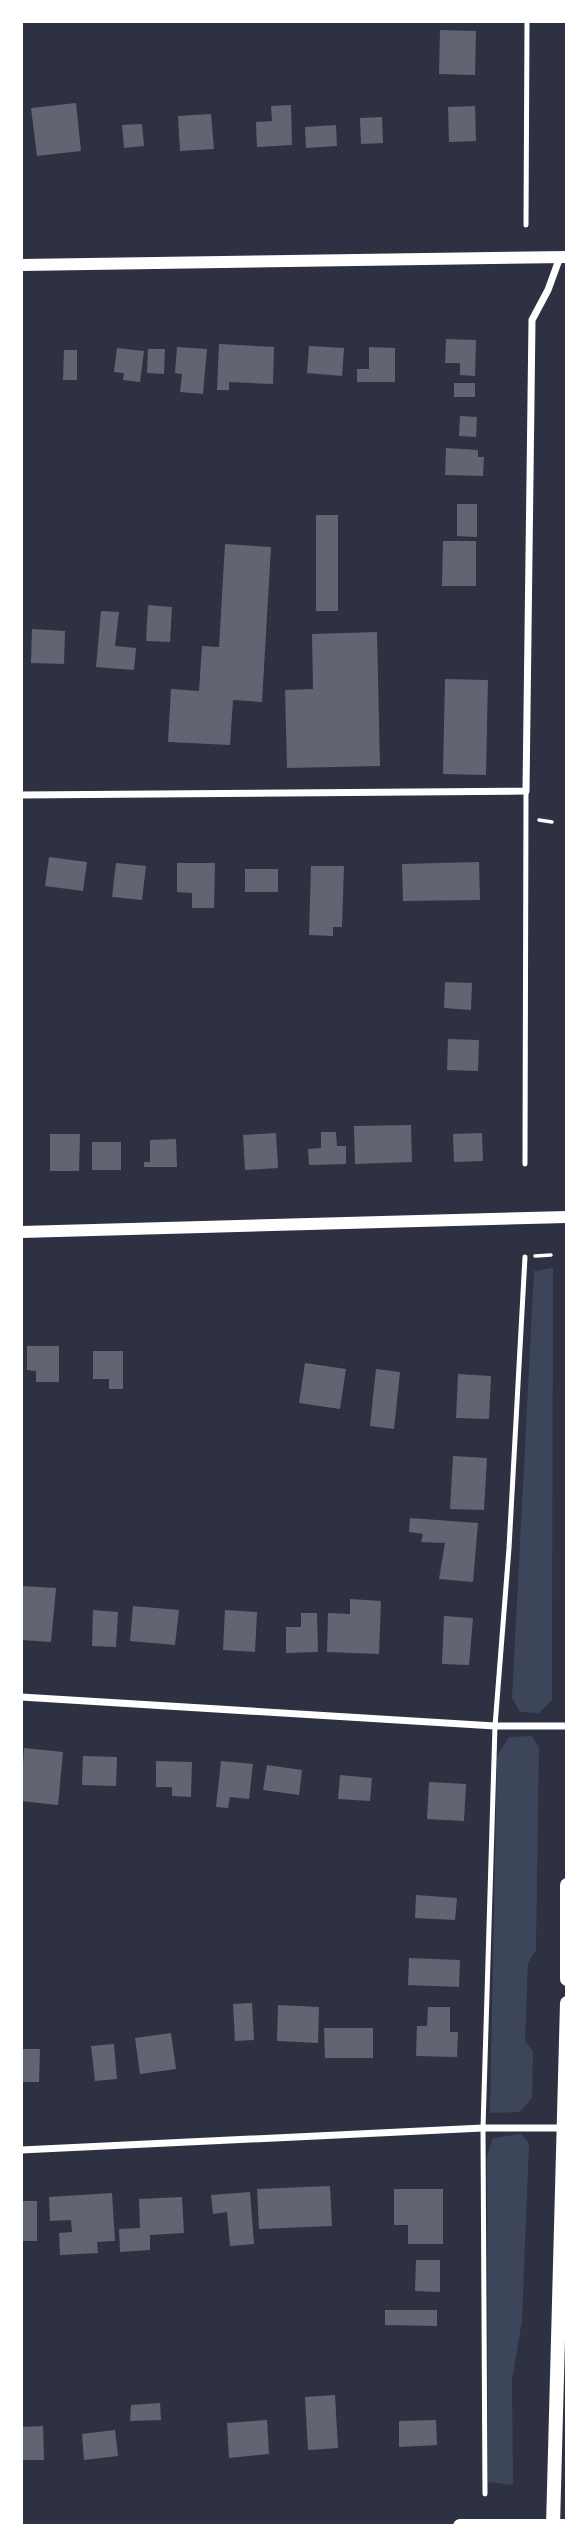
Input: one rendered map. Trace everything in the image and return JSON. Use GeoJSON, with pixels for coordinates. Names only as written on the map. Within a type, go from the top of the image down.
{"type":"FeatureCollection","features":[{"type":"Feature","properties":{"kind":"main road"},"geometry":{"type":"LineString","coordinates":[[567,1885],[567,1979]]}},
{"type":"Feature","properties":{"kind":"main road"},"geometry":{"type":"LineString","coordinates":[[553,2526],[567,2003]]}},
{"type":"Feature","properties":{"kind":"main road"},"geometry":{"type":"LineString","coordinates":[[460,2526],[567,2526]]}},
{"type":"Feature","properties":{"kind":"street"},"geometry":{"type":"LineString","coordinates":[[21,265],[564,257],[532,320],[526,791],[21,795]]}},
{"type":"Feature","properties":{"kind":"street"},"geometry":{"type":"LineString","coordinates":[[21,1232],[567,1217]]}},
{"type":"Feature","properties":{"kind":"street"},"geometry":{"type":"LineString","coordinates":[[21,1697],[495,1726],[567,1726]]}},
{"type":"Feature","properties":{"kind":"street"},"geometry":{"type":"LineString","coordinates":[[21,2150],[483,2128],[563,2128]]}},
{"type":"Feature","properties":{"kind":"lane"},"geometry":{"type":"LineString","coordinates":[[526,225],[527,21]]}},
{"type":"Feature","properties":{"kind":"lane"},"geometry":{"type":"LineString","coordinates":[[525,1164],[526,791]]}},
{"type":"Feature","properties":{"kind":"lane"},"geometry":{"type":"LineString","coordinates":[[485,2494],[483,2128],[495,1726],[511,1521],[525,1256]]}},
{"type":"Feature","properties":{"kind":"shaded area"},"geometry":{"type":"Polygon","coordinates":[[[553,1268],[552,1700],[539,1713],[520,1712],[512,1698],[534,1271],[553,1268]]]}},
{"type":"Feature","properties":{"kind":"shaded area"},"geometry":{"type":"Polygon","coordinates":[[[532,1736],[539,1747],[536,1950],[528,1963],[525,2040],[533,2052],[532,2098],[520,2112],[490,2113],[497,1756],[509,1737],[532,1736]]]}},
{"type":"Feature","properties":{"kind":"shaded area"},"geometry":{"type":"Polygon","coordinates":[[[521,2134],[529,2143],[522,2321],[512,2380],[513,2485],[488,2482],[487,2156],[493,2138],[521,2134]]]}},
{"type":"Feature","properties":{"kind":"building"},"geometry":{"type":"Polygon","coordinates":[[[440,30],[476,31],[475,75],[439,74],[440,30]]]}},
{"type":"Feature","properties":{"kind":"building"},"geometry":{"type":"Polygon","coordinates":[[[76,103],[81,151],[37,156],[31,108],[76,103]]]}},
{"type":"Feature","properties":{"kind":"building"},"geometry":{"type":"Polygon","coordinates":[[[291,105],[292,145],[257,147],[256,122],[272,121],[271,106],[291,105]]]}},
{"type":"Feature","properties":{"kind":"building"},"geometry":{"type":"Polygon","coordinates":[[[475,106],[476,141],[449,142],[448,107],[475,106]]]}},
{"type":"Feature","properties":{"kind":"building"},"geometry":{"type":"Polygon","coordinates":[[[211,114],[214,149],[180,151],[178,116],[211,114]]]}},
{"type":"Feature","properties":{"kind":"building"},"geometry":{"type":"Polygon","coordinates":[[[382,117],[383,143],[361,144],[360,118],[382,117]]]}},
{"type":"Feature","properties":{"kind":"building"},"geometry":{"type":"Polygon","coordinates":[[[142,124],[144,146],[124,148],[122,125],[142,124]]]}},
{"type":"Feature","properties":{"kind":"building"},"geometry":{"type":"Polygon","coordinates":[[[336,125],[337,146],[306,148],[305,127],[336,125]]]}},
{"type":"Feature","properties":{"kind":"building"},"geometry":{"type":"Polygon","coordinates":[[[446,339],[476,340],[475,376],[460,375],[460,363],[445,363],[446,339]]]}},
{"type":"Feature","properties":{"kind":"building"},"geometry":{"type":"Polygon","coordinates":[[[219,344],[274,347],[273,384],[229,382],[229,390],[217,390],[219,344]]]}},
{"type":"Feature","properties":{"kind":"building"},"geometry":{"type":"Polygon","coordinates":[[[309,346],[344,348],[342,376],[307,373],[309,346]]]}},
{"type":"Feature","properties":{"kind":"building"},"geometry":{"type":"Polygon","coordinates":[[[177,347],[207,349],[203,394],[180,392],[182,374],[175,373],[177,347]]]}},
{"type":"Feature","properties":{"kind":"building"},"geometry":{"type":"Polygon","coordinates":[[[369,347],[395,348],[395,382],[357,382],[357,369],[369,369],[369,347]]]}},
{"type":"Feature","properties":{"kind":"building"},"geometry":{"type":"Polygon","coordinates":[[[117,348],[144,351],[140,382],[123,380],[124,373],[114,372],[117,348]]]}},
{"type":"Feature","properties":{"kind":"building"},"geometry":{"type":"Polygon","coordinates":[[[148,349],[165,349],[164,374],[147,373],[148,349]]]}},
{"type":"Feature","properties":{"kind":"building"},"geometry":{"type":"Polygon","coordinates":[[[64,350],[77,350],[77,380],[63,380],[64,350]]]}},
{"type":"Feature","properties":{"kind":"building"},"geometry":{"type":"Polygon","coordinates":[[[454,383],[475,383],[475,397],[454,397],[454,383]]]}},
{"type":"Feature","properties":{"kind":"building"},"geometry":{"type":"Polygon","coordinates":[[[460,416],[477,417],[476,437],[459,436],[460,416]]]}},
{"type":"Feature","properties":{"kind":"building"},"geometry":{"type":"Polygon","coordinates":[[[446,448],[478,450],[478,457],[484,457],[483,476],[445,475],[446,448]]]}},
{"type":"Feature","properties":{"kind":"building"},"geometry":{"type":"Polygon","coordinates":[[[457,504],[477,504],[477,537],[457,536],[457,504]]]}},
{"type":"Feature","properties":{"kind":"building"},"geometry":{"type":"Polygon","coordinates":[[[316,515],[338,515],[338,611],[316,611],[316,515]]]}},
{"type":"Feature","properties":{"kind":"building"},"geometry":{"type":"Polygon","coordinates":[[[443,541],[476,541],[476,586],[442,586],[443,541]]]}},
{"type":"Feature","properties":{"kind":"building"},"geometry":{"type":"Polygon","coordinates":[[[225,544],[271,547],[262,702],[233,700],[230,745],[168,742],[171,689],[199,691],[202,646],[219,647],[225,544]]]}},
{"type":"Feature","properties":{"kind":"building"},"geometry":{"type":"Polygon","coordinates":[[[148,605],[172,607],[170,642],[146,641],[148,605]]]}},
{"type":"Feature","properties":{"kind":"building"},"geometry":{"type":"Polygon","coordinates":[[[101,611],[119,612],[115,646],[136,648],[134,670],[96,667],[101,611]]]}},
{"type":"Feature","properties":{"kind":"building"},"geometry":{"type":"Polygon","coordinates":[[[32,629],[65,631],[64,664],[31,663],[32,629]]]}},
{"type":"Feature","properties":{"kind":"building"},"geometry":{"type":"Polygon","coordinates":[[[377,632],[380,766],[287,768],[285,690],[313,689],[312,634],[377,632]]]}},
{"type":"Feature","properties":{"kind":"building"},"geometry":{"type":"Polygon","coordinates":[[[445,679],[488,680],[486,775],[443,774],[445,679]]]}},
{"type":"Feature","properties":{"kind":"building"},"geometry":{"type":"Polygon","coordinates":[[[49,857],[87,862],[83,891],[45,886],[49,857]]]}},
{"type":"Feature","properties":{"kind":"building"},"geometry":{"type":"Polygon","coordinates":[[[479,862],[480,900],[403,901],[402,864],[479,862]]]}},
{"type":"Feature","properties":{"kind":"building"},"geometry":{"type":"Polygon","coordinates":[[[116,863],[146,866],[142,900],[112,897],[116,863]]]}},
{"type":"Feature","properties":{"kind":"building"},"geometry":{"type":"Polygon","coordinates":[[[177,863],[215,863],[214,908],[192,908],[192,893],[177,892],[177,863]]]}},
{"type":"Feature","properties":{"kind":"building"},"geometry":{"type":"Polygon","coordinates":[[[311,866],[344,866],[342,927],[333,927],[333,936],[309,935],[311,866]]]}},
{"type":"Feature","properties":{"kind":"building"},"geometry":{"type":"Polygon","coordinates":[[[245,869],[278,869],[278,892],[245,892],[245,869]]]}},
{"type":"Feature","properties":{"kind":"building"},"geometry":{"type":"Polygon","coordinates":[[[445,982],[472,983],[471,1010],[444,1008],[445,982]]]}},
{"type":"Feature","properties":{"kind":"building"},"geometry":{"type":"Polygon","coordinates":[[[448,1039],[479,1040],[478,1071],[447,1070],[448,1039]]]}},
{"type":"Feature","properties":{"kind":"building"},"geometry":{"type":"Polygon","coordinates":[[[411,1125],[412,1162],[355,1164],[354,1126],[411,1125]]]}},
{"type":"Feature","properties":{"kind":"building"},"geometry":{"type":"Polygon","coordinates":[[[321,1132],[336,1132],[337,1146],[346,1146],[346,1164],[309,1165],[308,1149],[321,1148],[321,1132]]]}},
{"type":"Feature","properties":{"kind":"building"},"geometry":{"type":"Polygon","coordinates":[[[276,1133],[278,1168],[245,1170],[243,1135],[276,1133]]]}},
{"type":"Feature","properties":{"kind":"building"},"geometry":{"type":"Polygon","coordinates":[[[482,1133],[483,1161],[454,1162],[453,1134],[482,1133]]]}},
{"type":"Feature","properties":{"kind":"building"},"geometry":{"type":"Polygon","coordinates":[[[50,1134],[80,1134],[79,1171],[50,1171],[50,1134]]]}},
{"type":"Feature","properties":{"kind":"building"},"geometry":{"type":"Polygon","coordinates":[[[176,1139],[177,1167],[144,1167],[144,1162],[150,1162],[150,1140],[176,1139]]]}},
{"type":"Feature","properties":{"kind":"building"},"geometry":{"type":"Polygon","coordinates":[[[92,1142],[121,1142],[121,1170],[92,1170],[92,1142]]]}},
{"type":"Feature","properties":{"kind":"building"},"geometry":{"type":"Polygon","coordinates":[[[27,1346],[59,1346],[59,1382],[36,1382],[36,1371],[27,1370],[27,1346]]]}},
{"type":"Feature","properties":{"kind":"building"},"geometry":{"type":"Polygon","coordinates":[[[93,1351],[123,1351],[123,1389],[109,1389],[109,1379],[93,1379],[93,1351]]]}},
{"type":"Feature","properties":{"kind":"building"},"geometry":{"type":"Polygon","coordinates":[[[305,1363],[346,1369],[340,1409],[299,1403],[305,1363]]]}},
{"type":"Feature","properties":{"kind":"building"},"geometry":{"type":"Polygon","coordinates":[[[376,1369],[400,1372],[394,1429],[370,1426],[376,1369]]]}},
{"type":"Feature","properties":{"kind":"building"},"geometry":{"type":"Polygon","coordinates":[[[458,1374],[491,1376],[489,1419],[456,1418],[458,1374]]]}},
{"type":"Feature","properties":{"kind":"building"},"geometry":{"type":"Polygon","coordinates":[[[453,1456],[487,1458],[484,1510],[450,1509],[453,1456]]]}},
{"type":"Feature","properties":{"kind":"building"},"geometry":{"type":"Polygon","coordinates":[[[410,1518],[478,1523],[473,1582],[439,1579],[445,1543],[421,1542],[423,1534],[409,1532],[410,1518]]]}},
{"type":"Feature","properties":{"kind":"building"},"geometry":{"type":"Polygon","coordinates":[[[21,1586],[56,1588],[51,1642],[21,1640],[21,1586]]]}},
{"type":"Feature","properties":{"kind":"building"},"geometry":{"type":"Polygon","coordinates":[[[350,1599],[381,1601],[379,1654],[327,1652],[328,1613],[350,1614],[350,1599]]]}},
{"type":"Feature","properties":{"kind":"building"},"geometry":{"type":"Polygon","coordinates":[[[133,1606],[179,1610],[175,1645],[130,1641],[133,1606]]]}},
{"type":"Feature","properties":{"kind":"building"},"geometry":{"type":"Polygon","coordinates":[[[93,1610],[118,1612],[116,1647],[92,1646],[93,1610]]]}},
{"type":"Feature","properties":{"kind":"building"},"geometry":{"type":"Polygon","coordinates":[[[225,1610],[257,1612],[255,1652],[223,1650],[225,1610]]]}},
{"type":"Feature","properties":{"kind":"building"},"geometry":{"type":"Polygon","coordinates":[[[301,1613],[317,1613],[318,1652],[286,1653],[286,1627],[301,1627],[301,1613]]]}},
{"type":"Feature","properties":{"kind":"building"},"geometry":{"type":"Polygon","coordinates":[[[444,1616],[473,1618],[469,1665],[442,1664],[444,1616]]]}},
{"type":"Feature","properties":{"kind":"building"},"geometry":{"type":"Polygon","coordinates":[[[24,1748],[63,1752],[58,1805],[21,1801],[24,1748]]]}},
{"type":"Feature","properties":{"kind":"building"},"geometry":{"type":"Polygon","coordinates":[[[83,1756],[117,1757],[116,1786],[82,1785],[83,1756]]]}},
{"type":"Feature","properties":{"kind":"building"},"geometry":{"type":"Polygon","coordinates":[[[156,1761],[192,1762],[191,1797],[172,1796],[172,1787],[156,1787],[156,1761]]]}},
{"type":"Feature","properties":{"kind":"building"},"geometry":{"type":"Polygon","coordinates":[[[221,1761],[253,1764],[249,1799],[230,1797],[228,1808],[216,1807],[221,1761]]]}},
{"type":"Feature","properties":{"kind":"building"},"geometry":{"type":"Polygon","coordinates":[[[267,1765],[302,1770],[299,1795],[263,1790],[267,1765]]]}},
{"type":"Feature","properties":{"kind":"building"},"geometry":{"type":"Polygon","coordinates":[[[340,1775],[372,1778],[370,1801],[338,1799],[340,1775]]]}},
{"type":"Feature","properties":{"kind":"building"},"geometry":{"type":"Polygon","coordinates":[[[429,1782],[466,1784],[464,1821],[427,1819],[429,1782]]]}},
{"type":"Feature","properties":{"kind":"building"},"geometry":{"type":"Polygon","coordinates":[[[416,1895],[457,1898],[455,1920],[415,1918],[416,1895]]]}},
{"type":"Feature","properties":{"kind":"building"},"geometry":{"type":"Polygon","coordinates":[[[409,1958],[460,1960],[459,1987],[408,1985],[409,1958]]]}},
{"type":"Feature","properties":{"kind":"building"},"geometry":{"type":"Polygon","coordinates":[[[252,2003],[254,2040],[235,2041],[233,2004],[252,2003]]]}},
{"type":"Feature","properties":{"kind":"building"},"geometry":{"type":"Polygon","coordinates":[[[278,2005],[319,2007],[318,2043],[277,2041],[278,2005]]]}},
{"type":"Feature","properties":{"kind":"building"},"geometry":{"type":"Polygon","coordinates":[[[428,2007],[450,2007],[450,2032],[458,2032],[457,2057],[416,2056],[417,2026],[427,2026],[428,2007]]]}},
{"type":"Feature","properties":{"kind":"building"},"geometry":{"type":"Polygon","coordinates":[[[324,2028],[373,2028],[373,2058],[325,2058],[324,2028]]]}},
{"type":"Feature","properties":{"kind":"building"},"geometry":{"type":"Polygon","coordinates":[[[171,2033],[176,2069],[140,2074],[135,2038],[171,2033]]]}},
{"type":"Feature","properties":{"kind":"building"},"geometry":{"type":"Polygon","coordinates":[[[114,2044],[117,2079],[95,2081],[91,2046],[114,2044]]]}},
{"type":"Feature","properties":{"kind":"building"},"geometry":{"type":"Polygon","coordinates":[[[21,2049],[40,2049],[39,2082],[21,2082],[21,2049]]]}},
{"type":"Feature","properties":{"kind":"building"},"geometry":{"type":"Polygon","coordinates":[[[330,2186],[332,2226],[259,2229],[257,2189],[330,2186]]]}},
{"type":"Feature","properties":{"kind":"building"},"geometry":{"type":"Polygon","coordinates":[[[394,2189],[443,2189],[443,2244],[408,2244],[408,2225],[394,2225],[394,2189]]]}},
{"type":"Feature","properties":{"kind":"building"},"geometry":{"type":"Polygon","coordinates":[[[250,2192],[254,2244],[230,2246],[227,2212],[213,2214],[211,2195],[250,2192]]]}},
{"type":"Feature","properties":{"kind":"building"},"geometry":{"type":"Polygon","coordinates":[[[112,2193],[115,2241],[97,2242],[98,2253],[60,2255],[59,2233],[72,2232],[71,2220],[50,2221],[49,2197],[112,2193]]]}},
{"type":"Feature","properties":{"kind":"building"},"geometry":{"type":"Polygon","coordinates":[[[182,2197],[184,2233],[150,2235],[150,2250],[120,2252],[119,2229],[140,2228],[139,2199],[182,2197]]]}},
{"type":"Feature","properties":{"kind":"building"},"geometry":{"type":"Polygon","coordinates":[[[21,2201],[37,2201],[37,2241],[21,2241],[21,2201]]]}},
{"type":"Feature","properties":{"kind":"building"},"geometry":{"type":"Polygon","coordinates":[[[416,2260],[440,2260],[440,2292],[415,2291],[416,2260]]]}},
{"type":"Feature","properties":{"kind":"building"},"geometry":{"type":"Polygon","coordinates":[[[385,2310],[437,2310],[437,2326],[385,2325],[385,2310]]]}},
{"type":"Feature","properties":{"kind":"building"},"geometry":{"type":"Polygon","coordinates":[[[335,2395],[338,2448],[308,2450],[305,2397],[335,2395]]]}},
{"type":"Feature","properties":{"kind":"building"},"geometry":{"type":"Polygon","coordinates":[[[160,2403],[161,2420],[130,2421],[131,2405],[160,2403]]]}},
{"type":"Feature","properties":{"kind":"building"},"geometry":{"type":"Polygon","coordinates":[[[267,2420],[269,2454],[229,2458],[227,2423],[267,2420]]]}},
{"type":"Feature","properties":{"kind":"building"},"geometry":{"type":"Polygon","coordinates":[[[436,2420],[437,2445],[399,2447],[399,2421],[436,2420]]]}},
{"type":"Feature","properties":{"kind":"building"},"geometry":{"type":"Polygon","coordinates":[[[43,2426],[44,2460],[21,2460],[21,2427],[43,2426]]]}},
{"type":"Feature","properties":{"kind":"building"},"geometry":{"type":"Polygon","coordinates":[[[115,2430],[118,2456],[84,2460],[82,2434],[115,2430]]]}}]}
